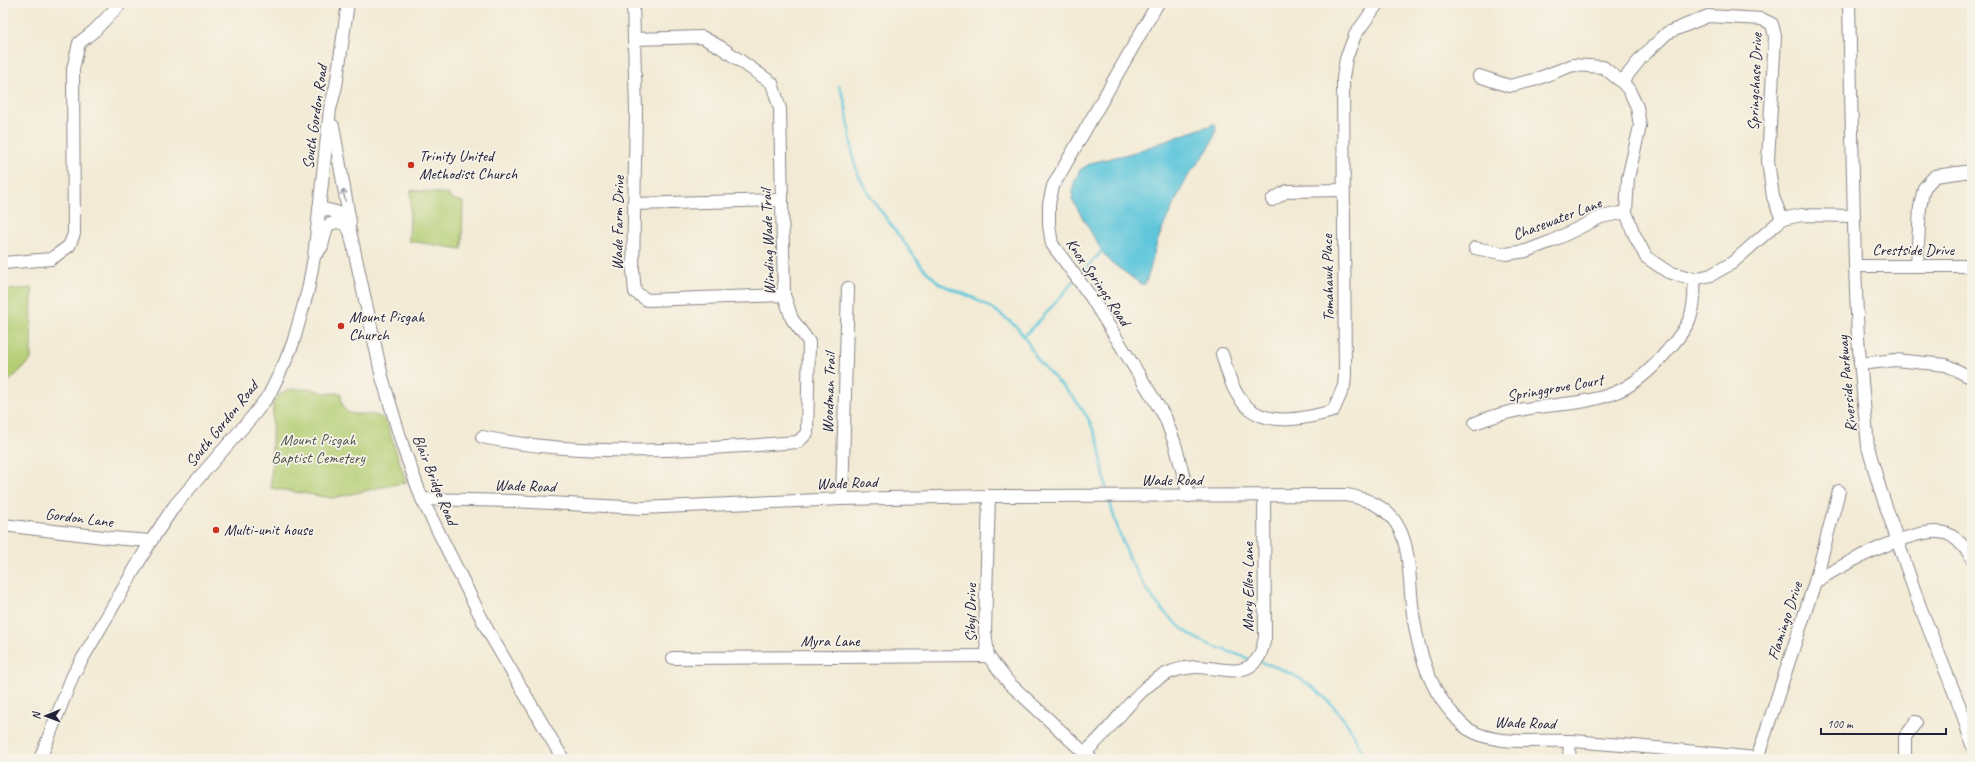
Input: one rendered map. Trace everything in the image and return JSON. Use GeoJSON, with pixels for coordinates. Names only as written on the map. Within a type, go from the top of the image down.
{"type":"FeatureCollection","features":[{"type":"Feature","properties":{"kind":"street"},"geometry":{"type":"LineString","coordinates":[[3,263],[51,259],[70,246],[74,234],[73,69],[75,54],[79,42],[94,31],[121,3]]}},
{"type":"Feature","properties":{"kind":"street","name":"South Gordon Road"},"geometry":{"type":"LineString","coordinates":[[40,759],[73,676],[151,541],[175,505],[239,434],[269,395],[293,343],[308,290],[314,257],[330,109],[336,86],[348,3]]}},
{"type":"Feature","properties":{"kind":"street","name":"Wade Farm Drive"},"geometry":{"type":"LineString","coordinates":[[633,3],[635,39],[633,270],[635,292],[647,300],[784,295]]}},
{"type":"Feature","properties":{"kind":"street","name":"Knox Springs Road"},"geometry":{"type":"LineString","coordinates":[[1158,3],[1053,186],[1049,204],[1049,225],[1052,244],[1091,297],[1165,417],[1175,444],[1189,496]]}},
{"type":"Feature","properties":{"kind":"street","name":"Tomahawk Place"},"geometry":{"type":"LineString","coordinates":[[1222,354],[1240,400],[1255,413],[1274,419],[1297,419],[1333,411],[1344,386],[1346,375],[1343,78],[1346,59],[1355,34],[1378,3]]}},
{"type":"Feature","properties":{"kind":"street","name":"Riverside Parkway"},"geometry":{"type":"LineString","coordinates":[[1849,3],[1855,266],[1860,364],[1868,447],[1919,604],[1962,712],[1972,745]]}},
{"type":"Feature","properties":{"kind":"street","name":"Springchase Drive"},"geometry":{"type":"LineString","coordinates":[[1622,82],[1641,58],[1666,33],[1708,16],[1762,19],[1772,24],[1776,36],[1768,160],[1773,197],[1782,219]]}},
{"type":"Feature","properties":{"kind":"street","name":"Winding Wade Trail"},"geometry":{"type":"LineString","coordinates":[[482,437],[510,443],[623,451],[798,442],[807,433],[809,342],[792,319],[784,295],[780,109],[772,83],[722,48],[702,37],[635,39]]}},
{"type":"Feature","properties":{"kind":"street"},"geometry":{"type":"LineString","coordinates":[[1479,76],[1509,86],[1534,80],[1573,64],[1603,67],[1622,82],[1629,90],[1637,107],[1640,126],[1628,178],[1626,212],[1633,232],[1646,257],[1668,272],[1694,279],[1711,275],[1732,263],[1782,219],[1802,215],[1853,216]]}},
{"type":"Feature","properties":{"kind":"street"},"geometry":{"type":"LineString","coordinates":[[330,109],[351,233]]}},
{"type":"Feature","properties":{"kind":"street"},"geometry":{"type":"LineString","coordinates":[[1917,265],[1920,207],[1924,188],[1935,176],[1972,171]]}},
{"type":"Feature","properties":{"kind":"street"},"geometry":{"type":"LineString","coordinates":[[1272,200],[1287,191],[1343,190]]}},
{"type":"Feature","properties":{"kind":"street"},"geometry":{"type":"LineString","coordinates":[[634,204],[782,200]]}},
{"type":"Feature","properties":{"kind":"street","name":"Blair Bridge Road"},"geometry":{"type":"LineString","coordinates":[[319,208],[346,216],[382,377],[403,447],[422,499],[488,631],[563,759]]}},
{"type":"Feature","properties":{"kind":"street","name":"Chasewater Lane"},"geometry":{"type":"LineString","coordinates":[[1475,248],[1506,254],[1526,251],[1552,241],[1602,217],[1626,212]]}},
{"type":"Feature","properties":{"kind":"street"},"geometry":{"type":"LineString","coordinates":[[314,257],[322,246],[327,226],[339,222],[346,224],[351,233]]}},
{"type":"Feature","properties":{"kind":"street","name":"Crestside Drive"},"geometry":{"type":"LineString","coordinates":[[1855,266],[1972,266]]}},
{"type":"Feature","properties":{"kind":"street","name":"Springgrove Court"},"geometry":{"type":"LineString","coordinates":[[1475,423],[1496,415],[1520,410],[1593,400],[1615,393],[1643,376],[1681,336],[1695,301],[1694,279]]}},
{"type":"Feature","properties":{"kind":"street","name":"Woodman Trail"},"geometry":{"type":"LineString","coordinates":[[842,499],[848,288]]}},
{"type":"Feature","properties":{"kind":"street"},"geometry":{"type":"LineString","coordinates":[[1860,364],[1895,360],[1946,364],[1972,378]]}},
{"type":"Feature","properties":{"kind":"street","name":"Flamingo Drive"},"geometry":{"type":"LineString","coordinates":[[1757,759],[1815,582],[1839,491]]}},
{"type":"Feature","properties":{"kind":"street","name":"Wade Road"},"geometry":{"type":"LineString","coordinates":[[422,499],[514,501],[642,508],[842,499],[989,496],[1346,496],[1361,498],[1376,504],[1393,520],[1403,538],[1408,556],[1418,644],[1425,666],[1440,698],[1467,728],[1489,739],[1570,741],[1757,759]]}},
{"type":"Feature","properties":{"kind":"street","name":"Sibyl Drive"},"geometry":{"type":"LineString","coordinates":[[989,496],[985,631],[988,656],[1009,684],[1088,755]]}},
{"type":"Feature","properties":{"kind":"street","name":"Mary Ellen Lane"},"geometry":{"type":"LineString","coordinates":[[1088,755],[1148,686],[1165,674],[1179,669],[1196,667],[1233,671],[1248,668],[1259,658],[1265,638],[1264,496]]}},
{"type":"Feature","properties":{"kind":"street","name":"Gordon Lane"},"geometry":{"type":"LineString","coordinates":[[3,525],[112,538],[151,541]]}},
{"type":"Feature","properties":{"kind":"street"},"geometry":{"type":"LineString","coordinates":[[1815,582],[1853,560],[1898,540],[1933,532],[1944,533],[1962,544],[1972,557]]}},
{"type":"Feature","properties":{"kind":"street","name":"Myra Lane"},"geometry":{"type":"LineString","coordinates":[[673,658],[988,656]]}},
{"type":"Feature","properties":{"kind":"street"},"geometry":{"type":"LineString","coordinates":[[1905,759],[1905,737],[1916,722]]}},
{"type":"Feature","properties":{"kind":"street"},"geometry":{"type":"LineString","coordinates":[[1569,759],[1570,741]]}},
{"type":"Feature","properties":{"kind":"green space"},"geometry":{"type":"Polygon","coordinates":[[[411,190],[448,194],[451,199],[463,202],[462,249],[409,241],[411,190]]]}},
{"type":"Feature","properties":{"kind":"green space"},"geometry":{"type":"Polygon","coordinates":[[[32,288],[31,360],[5,385],[3,385],[3,290],[32,288]]]}},
{"type":"Feature","properties":{"kind":"green space","name":"Mount Pisgah Baptist Cemetery"},"geometry":{"type":"Polygon","coordinates":[[[295,389],[312,389],[324,393],[341,393],[342,404],[345,410],[350,413],[379,416],[386,421],[406,482],[332,498],[271,488],[273,402],[286,391],[295,389]]]}},
{"type":"Feature","properties":{"kind":"water"},"geometry":{"type":"Polygon","coordinates":[[[1214,124],[1216,125],[1213,140],[1187,178],[1165,222],[1155,248],[1145,284],[1141,284],[1112,263],[1103,253],[1072,199],[1074,183],[1080,170],[1091,163],[1132,153],[1214,124]]]}},
{"type":"Feature","properties":{"kind":"waterway"},"geometry":{"type":"LineString","coordinates":[[839,86],[845,101],[854,162],[858,174],[870,196],[922,267],[940,284],[974,298],[996,311],[1016,326],[1024,336],[1039,362],[1074,398],[1088,418],[1098,441],[1107,493]]}},
{"type":"Feature","properties":{"kind":"waterway"},"geometry":{"type":"LineString","coordinates":[[1079,276],[1102,251]]}},
{"type":"Feature","properties":{"kind":"waterway"},"geometry":{"type":"LineString","coordinates":[[1024,336],[1042,318],[1074,281]]}},
{"type":"Feature","properties":{"kind":"waterway"},"geometry":{"type":"LineString","coordinates":[[1109,499],[1121,539],[1129,558],[1150,594],[1162,610],[1194,637],[1208,644],[1251,660]]}},
{"type":"Feature","properties":{"kind":"waterway"},"geometry":{"type":"LineString","coordinates":[[1260,662],[1295,676],[1310,685],[1324,697],[1337,710],[1348,725],[1365,759]]}},
{"type":"Feature","properties":{"kind":"place","name":"Trinity United Methodist Church"},"geometry":{"type":"Point","coordinates":[411,165]}},
{"type":"Feature","properties":{"kind":"place","name":"Mount Pisgah Church"},"geometry":{"type":"Point","coordinates":[341,326]}},
{"type":"Feature","properties":{"kind":"place","name":"Multi-unit house"},"geometry":{"type":"Point","coordinates":[216,530]}}]}
